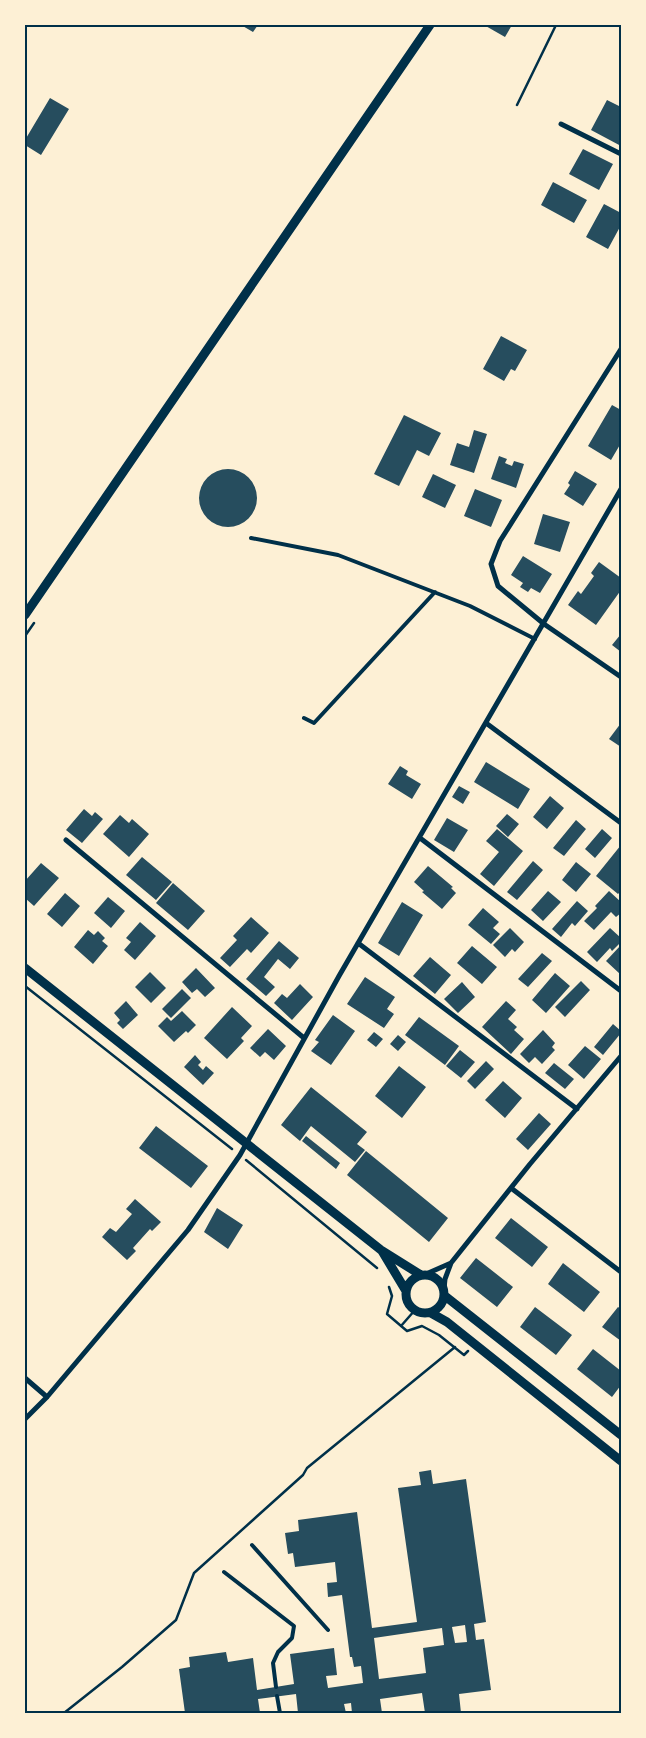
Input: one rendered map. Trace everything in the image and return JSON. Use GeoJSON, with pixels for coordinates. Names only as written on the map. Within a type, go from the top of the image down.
{"type":"FeatureCollection","features":[{"type":"Feature","properties":{"kind":"street"},"geometry":{"type":"LineString","coordinates":[[25,615],[430,25]]}},
{"type":"Feature","properties":{"kind":"street"},"geometry":{"type":"LineString","coordinates":[[561,124],[621,154]]}},
{"type":"Feature","properties":{"kind":"street"},"geometry":{"type":"LineString","coordinates":[[621,348],[500,541],[491,564],[498,586],[544,624],[621,677]]}},
{"type":"Feature","properties":{"kind":"street"},"geometry":{"type":"LineString","coordinates":[[25,1419],[47,1397],[188,1230],[240,1155],[358,943],[621,489]]}},
{"type":"Feature","properties":{"kind":"street"},"geometry":{"type":"LineString","coordinates":[[486,723],[621,823]]}},
{"type":"Feature","properties":{"kind":"street"},"geometry":{"type":"LineString","coordinates":[[420,838],[621,991]]}},
{"type":"Feature","properties":{"kind":"street"},"geometry":{"type":"LineString","coordinates":[[66,840],[304,1038]]}},
{"type":"Feature","properties":{"kind":"street"},"geometry":{"type":"LineString","coordinates":[[358,943],[577,1109]]}},
{"type":"Feature","properties":{"kind":"street"},"geometry":{"type":"LineString","coordinates":[[25,968],[382,1250],[423,1274],[434,1276],[440,1282],[445,1292],[621,1435]]}},
{"type":"Feature","properties":{"kind":"street"},"geometry":{"type":"LineString","coordinates":[[451,1263],[414,1278],[408,1284],[406,1299],[409,1306],[422,1314],[438,1310],[442,1304],[445,1292],[445,1279],[451,1263],[621,1056]]}},
{"type":"Feature","properties":{"kind":"street"},"geometry":{"type":"LineString","coordinates":[[511,1188],[621,1272]]}},
{"type":"Feature","properties":{"kind":"street"},"geometry":{"type":"LineString","coordinates":[[382,1250],[406,1291]]}},
{"type":"Feature","properties":{"kind":"street"},"geometry":{"type":"LineString","coordinates":[[431,1313],[447,1322],[621,1461]]}},
{"type":"Feature","properties":{"kind":"street"},"geometry":{"type":"LineString","coordinates":[[25,1378],[47,1397]]}},
{"type":"Feature","properties":{"kind":"lane"},"geometry":{"type":"LineString","coordinates":[[251,538],[338,555],[470,606],[535,639]]}},
{"type":"Feature","properties":{"kind":"lane"},"geometry":{"type":"LineString","coordinates":[[304,718],[314,723],[435,592]]}},
{"type":"Feature","properties":{"kind":"lane"},"geometry":{"type":"LineString","coordinates":[[252,1545],[328,1630]]}},
{"type":"Feature","properties":{"kind":"lane"},"geometry":{"type":"LineString","coordinates":[[224,1572],[294,1626],[292,1638],[278,1652],[273,1663],[276,1687]]}},
{"type":"Feature","properties":{"kind":"lane"},"geometry":{"type":"LineString","coordinates":[[277,1696],[280,1713]]}},
{"type":"Feature","properties":{"kind":"path"},"geometry":{"type":"LineString","coordinates":[[517,105],[556,25]]}},
{"type":"Feature","properties":{"kind":"path"},"geometry":{"type":"LineString","coordinates":[[25,986],[240,1155],[384,1273]]}},
{"type":"Feature","properties":{"kind":"path"},"geometry":{"type":"LineString","coordinates":[[387,1280],[392,1296],[387,1314],[407,1331],[422,1326],[439,1335],[464,1355],[475,1345]]}},
{"type":"Feature","properties":{"kind":"path"},"geometry":{"type":"LineString","coordinates":[[401,1326],[414,1310]]}},
{"type":"Feature","properties":{"kind":"path"},"geometry":{"type":"LineString","coordinates":[[64,1713],[122,1667],[176,1620],[194,1573],[303,1476],[307,1468],[466,1338]]}},
{"type":"Feature","properties":{"kind":"building"},"geometry":{"type":"Polygon","coordinates":[[[241,25],[258,25],[253,32],[241,25]]]}},
{"type":"Feature","properties":{"kind":"building"},"geometry":{"type":"Polygon","coordinates":[[[484,25],[512,25],[505,37],[484,25]]]}},
{"type":"Feature","properties":{"kind":"building"},"geometry":{"type":"Polygon","coordinates":[[[50,98],[69,109],[41,155],[25,145],[25,140],[50,98]]]}},
{"type":"Feature","properties":{"kind":"building"},"geometry":{"type":"Polygon","coordinates":[[[607,100],[621,107],[621,146],[591,130],[607,100]]]}},
{"type":"Feature","properties":{"kind":"building"},"geometry":{"type":"Polygon","coordinates":[[[583,149],[613,164],[599,190],[569,174],[583,149]]]}},
{"type":"Feature","properties":{"kind":"building"},"geometry":{"type":"Polygon","coordinates":[[[553,182],[587,200],[574,223],[541,205],[553,182]]]}},
{"type":"Feature","properties":{"kind":"building"},"geometry":{"type":"Polygon","coordinates":[[[604,204],[621,213],[621,225],[608,249],[586,237],[604,204]]]}},
{"type":"Feature","properties":{"kind":"building"},"geometry":{"type":"Polygon","coordinates":[[[501,336],[527,350],[515,371],[511,369],[504,381],[483,369],[501,336]]]}},
{"type":"Feature","properties":{"kind":"building"},"geometry":{"type":"Polygon","coordinates":[[[612,405],[621,410],[621,443],[611,460],[588,446],[612,405]]]}},
{"type":"Feature","properties":{"kind":"building"},"geometry":{"type":"Polygon","coordinates":[[[404,415],[441,433],[429,456],[417,450],[399,486],[374,474],[404,415]]]}},
{"type":"Feature","properties":{"kind":"building"},"geometry":{"type":"Polygon","coordinates":[[[474,430],[487,434],[474,473],[450,465],[457,443],[469,447],[474,430]]]}},
{"type":"Feature","properties":{"kind":"building"},"geometry":{"type":"Polygon","coordinates":[[[499,456],[507,459],[505,463],[512,466],[514,461],[524,464],[516,488],[491,479],[499,456]]]}},
{"type":"Feature","properties":{"kind":"building"},"geometry":{"type":"Polygon","coordinates":[[[222,469],[234,469],[249,477],[257,492],[257,504],[249,519],[234,527],[222,527],[207,519],[199,504],[199,492],[207,477],[222,469]]]}},
{"type":"Feature","properties":{"kind":"building"},"geometry":{"type":"Polygon","coordinates":[[[575,471],[597,484],[583,506],[564,494],[570,485],[568,483],[575,471]]]}},
{"type":"Feature","properties":{"kind":"building"},"geometry":{"type":"Polygon","coordinates":[[[433,474],[456,485],[445,508],[422,497],[433,474]]]}},
{"type":"Feature","properties":{"kind":"building"},"geometry":{"type":"Polygon","coordinates":[[[475,489],[502,500],[491,527],[464,516],[475,489]]]}},
{"type":"Feature","properties":{"kind":"building"},"geometry":{"type":"Polygon","coordinates":[[[543,514],[570,522],[560,552],[534,544],[543,514]]]}},
{"type":"Feature","properties":{"kind":"building"},"geometry":{"type":"Polygon","coordinates":[[[523,556],[552,574],[540,593],[531,588],[528,592],[520,587],[523,583],[511,575],[523,556]]]}},
{"type":"Feature","properties":{"kind":"building"},"geometry":{"type":"Polygon","coordinates":[[[599,562],[621,578],[621,590],[596,625],[568,605],[578,591],[581,594],[594,576],[591,573],[599,562]]]}},
{"type":"Feature","properties":{"kind":"building"},"geometry":{"type":"Polygon","coordinates":[[[621,634],[621,652],[612,645],[621,634]]]}},
{"type":"Feature","properties":{"kind":"building"},"geometry":{"type":"Polygon","coordinates":[[[621,723],[621,747],[609,739],[621,723]]]}},
{"type":"Feature","properties":{"kind":"building"},"geometry":{"type":"Polygon","coordinates":[[[486,762],[530,789],[518,809],[474,782],[486,762]]]}},
{"type":"Feature","properties":{"kind":"building"},"geometry":{"type":"Polygon","coordinates":[[[400,766],[408,771],[406,775],[421,784],[412,799],[388,784],[400,766]]]}},
{"type":"Feature","properties":{"kind":"building"},"geometry":{"type":"Polygon","coordinates":[[[459,786],[470,792],[463,804],[452,797],[459,786]]]}},
{"type":"Feature","properties":{"kind":"building"},"geometry":{"type":"Polygon","coordinates":[[[550,796],[564,808],[547,829],[533,817],[550,796]]]}},
{"type":"Feature","properties":{"kind":"building"},"geometry":{"type":"Polygon","coordinates":[[[84,809],[92,816],[95,812],[103,819],[82,843],[66,830],[84,809]]]}},
{"type":"Feature","properties":{"kind":"building"},"geometry":{"type":"Polygon","coordinates":[[[507,814],[519,824],[508,837],[496,826],[507,814]]]}},
{"type":"Feature","properties":{"kind":"building"},"geometry":{"type":"Polygon","coordinates":[[[120,815],[129,823],[132,819],[149,834],[129,857],[103,834],[120,815]]]}},
{"type":"Feature","properties":{"kind":"building"},"geometry":{"type":"Polygon","coordinates":[[[447,818],[468,830],[454,852],[434,840],[447,818]]]}},
{"type":"Feature","properties":{"kind":"building"},"geometry":{"type":"Polygon","coordinates":[[[576,820],[586,829],[564,856],[553,848],[576,820]]]}},
{"type":"Feature","properties":{"kind":"building"},"geometry":{"type":"Polygon","coordinates":[[[497,829],[523,851],[494,886],[480,874],[499,852],[486,841],[497,829]]]}},
{"type":"Feature","properties":{"kind":"building"},"geometry":{"type":"Polygon","coordinates":[[[602,829],[612,838],[595,858],[585,849],[602,829]]]}},
{"type":"Feature","properties":{"kind":"building"},"geometry":{"type":"Polygon","coordinates":[[[621,845],[621,891],[618,894],[596,876],[621,845]]]}},
{"type":"Feature","properties":{"kind":"building"},"geometry":{"type":"Polygon","coordinates":[[[142,857],[172,882],[156,900],[126,875],[142,857]]]}},
{"type":"Feature","properties":{"kind":"building"},"geometry":{"type":"Polygon","coordinates":[[[533,861],[543,870],[517,900],[507,892],[533,861]]]}},
{"type":"Feature","properties":{"kind":"building"},"geometry":{"type":"Polygon","coordinates":[[[576,862],[591,874],[576,892],[562,880],[576,862]]]}},
{"type":"Feature","properties":{"kind":"building"},"geometry":{"type":"Polygon","coordinates":[[[41,863],[59,878],[34,906],[25,898],[25,881],[41,863]]]}},
{"type":"Feature","properties":{"kind":"building"},"geometry":{"type":"Polygon","coordinates":[[[428,866],[453,887],[451,888],[456,893],[442,909],[422,892],[424,891],[414,882],[428,866]]]}},
{"type":"Feature","properties":{"kind":"building"},"geometry":{"type":"Polygon","coordinates":[[[173,883],[205,911],[188,930],[156,903],[173,883]]]}},
{"type":"Feature","properties":{"kind":"building"},"geometry":{"type":"Polygon","coordinates":[[[548,891],[561,902],[543,921],[531,910],[548,891]]]}},
{"type":"Feature","properties":{"kind":"building"},"geometry":{"type":"Polygon","coordinates":[[[609,891],[621,902],[621,913],[616,917],[611,912],[594,930],[584,921],[597,908],[595,906],[609,891]]]}},
{"type":"Feature","properties":{"kind":"building"},"geometry":{"type":"Polygon","coordinates":[[[65,893],[80,906],[62,927],[47,914],[65,893]]]}},
{"type":"Feature","properties":{"kind":"building"},"geometry":{"type":"Polygon","coordinates":[[[108,897],[125,911],[111,928],[94,913],[108,897]]]}},
{"type":"Feature","properties":{"kind":"building"},"geometry":{"type":"Polygon","coordinates":[[[577,901],[588,911],[575,926],[572,923],[561,937],[552,929],[577,901]]]}},
{"type":"Feature","properties":{"kind":"building"},"geometry":{"type":"Polygon","coordinates":[[[402,902],[423,915],[399,956],[378,943],[402,902]]]}},
{"type":"Feature","properties":{"kind":"building"},"geometry":{"type":"Polygon","coordinates":[[[483,908],[499,922],[493,928],[500,934],[491,944],[468,925],[483,908]]]}},
{"type":"Feature","properties":{"kind":"building"},"geometry":{"type":"Polygon","coordinates":[[[251,917],[269,933],[251,953],[247,949],[230,967],[220,958],[237,940],[233,936],[251,917]]]}},
{"type":"Feature","properties":{"kind":"building"},"geometry":{"type":"Polygon","coordinates":[[[140,922],[156,936],[135,960],[124,950],[131,942],[126,938],[140,922]]]}},
{"type":"Feature","properties":{"kind":"building"},"geometry":{"type":"Polygon","coordinates":[[[510,928],[524,942],[515,952],[512,949],[505,957],[493,945],[510,928]]]}},
{"type":"Feature","properties":{"kind":"building"},"geometry":{"type":"Polygon","coordinates":[[[610,928],[621,938],[621,942],[612,951],[610,948],[597,962],[587,952],[610,928]]]}},
{"type":"Feature","properties":{"kind":"building"},"geometry":{"type":"Polygon","coordinates":[[[88,930],[94,935],[98,931],[105,938],[102,941],[108,946],[93,964],[74,947],[88,930]]]}},
{"type":"Feature","properties":{"kind":"building"},"geometry":{"type":"Polygon","coordinates":[[[279,941],[299,958],[290,969],[278,959],[264,977],[275,987],[266,996],[246,979],[279,941]]]}},
{"type":"Feature","properties":{"kind":"building"},"geometry":{"type":"Polygon","coordinates":[[[621,945],[621,972],[620,974],[606,961],[621,945]]]}},
{"type":"Feature","properties":{"kind":"building"},"geometry":{"type":"Polygon","coordinates":[[[472,946],[497,967],[482,984],[457,963],[472,946]]]}},
{"type":"Feature","properties":{"kind":"building"},"geometry":{"type":"Polygon","coordinates":[[[542,953],[552,961],[528,987],[518,979],[542,953]]]}},
{"type":"Feature","properties":{"kind":"building"},"geometry":{"type":"Polygon","coordinates":[[[430,957],[451,975],[435,994],[413,976],[430,957]]]}},
{"type":"Feature","properties":{"kind":"building"},"geometry":{"type":"Polygon","coordinates":[[[196,968],[215,988],[205,997],[197,989],[192,993],[182,982],[196,968]]]}},
{"type":"Feature","properties":{"kind":"building"},"geometry":{"type":"Polygon","coordinates":[[[150,972],[166,988],[151,1003],[135,987],[150,972]]]}},
{"type":"Feature","properties":{"kind":"building"},"geometry":{"type":"Polygon","coordinates":[[[555,973],[570,986],[546,1013],[532,1000],[555,973]]]}},
{"type":"Feature","properties":{"kind":"building"},"geometry":{"type":"Polygon","coordinates":[[[365,977],[395,997],[387,1009],[394,1014],[384,1028],[347,1004],[365,977]]]}},
{"type":"Feature","properties":{"kind":"building"},"geometry":{"type":"Polygon","coordinates":[[[581,981],[590,990],[565,1017],[555,1007],[581,981]]]}},
{"type":"Feature","properties":{"kind":"building"},"geometry":{"type":"Polygon","coordinates":[[[462,982],[475,997],[458,1013],[444,999],[462,982]]]}},
{"type":"Feature","properties":{"kind":"building"},"geometry":{"type":"Polygon","coordinates":[[[300,984],[313,997],[292,1020],[274,1003],[282,994],[287,998],[300,984]]]}},
{"type":"Feature","properties":{"kind":"building"},"geometry":{"type":"Polygon","coordinates":[[[182,989],[191,998],[171,1018],[162,1009],[182,989]]]}},
{"type":"Feature","properties":{"kind":"building"},"geometry":{"type":"Polygon","coordinates":[[[126,1001],[138,1015],[123,1029],[117,1023],[120,1020],[114,1013],[126,1001]]]}},
{"type":"Feature","properties":{"kind":"building"},"geometry":{"type":"Polygon","coordinates":[[[506,1001],[516,1010],[508,1019],[517,1027],[514,1030],[524,1039],[511,1054],[482,1027],[506,1001]]]}},
{"type":"Feature","properties":{"kind":"building"},"geometry":{"type":"Polygon","coordinates":[[[232,1007],[252,1026],[241,1038],[244,1041],[227,1059],[204,1038],[232,1007]]]}},
{"type":"Feature","properties":{"kind":"building"},"geometry":{"type":"Polygon","coordinates":[[[182,1011],[196,1025],[174,1042],[158,1026],[167,1017],[171,1021],[182,1011]]]}},
{"type":"Feature","properties":{"kind":"building"},"geometry":{"type":"Polygon","coordinates":[[[333,1015],[355,1031],[331,1065],[311,1051],[319,1042],[315,1040],[333,1015]]]}},
{"type":"Feature","properties":{"kind":"building"},"geometry":{"type":"Polygon","coordinates":[[[419,1017],[459,1046],[445,1065],[405,1035],[419,1017]]]}},
{"type":"Feature","properties":{"kind":"building"},"geometry":{"type":"Polygon","coordinates":[[[613,1024],[621,1033],[603,1055],[594,1047],[613,1024]]]}},
{"type":"Feature","properties":{"kind":"building"},"geometry":{"type":"Polygon","coordinates":[[[268,1029],[286,1046],[274,1060],[265,1052],[260,1057],[250,1048],[268,1029]]]}},
{"type":"Feature","properties":{"kind":"building"},"geometry":{"type":"Polygon","coordinates":[[[543,1030],[555,1043],[552,1047],[555,1050],[542,1064],[535,1057],[529,1063],[520,1054],[543,1030]]]}},
{"type":"Feature","properties":{"kind":"building"},"geometry":{"type":"Polygon","coordinates":[[[374,1032],[383,1039],[376,1047],[367,1040],[374,1032]]]}},
{"type":"Feature","properties":{"kind":"building"},"geometry":{"type":"Polygon","coordinates":[[[398,1035],[406,1042],[398,1051],[390,1044],[398,1035]]]}},
{"type":"Feature","properties":{"kind":"building"},"geometry":{"type":"Polygon","coordinates":[[[585,1046],[601,1059],[584,1079],[568,1065],[585,1046]]]}},
{"type":"Feature","properties":{"kind":"building"},"geometry":{"type":"Polygon","coordinates":[[[460,1050],[475,1062],[461,1078],[446,1066],[460,1050]]]}},
{"type":"Feature","properties":{"kind":"building"},"geometry":{"type":"Polygon","coordinates":[[[195,1055],[201,1062],[198,1065],[203,1070],[206,1066],[214,1073],[203,1085],[184,1067],[195,1055]]]}},
{"type":"Feature","properties":{"kind":"building"},"geometry":{"type":"Polygon","coordinates":[[[486,1061],[494,1069],[475,1089],[467,1081],[486,1061]]]}},
{"type":"Feature","properties":{"kind":"building"},"geometry":{"type":"Polygon","coordinates":[[[554,1063],[574,1079],[565,1089],[545,1073],[554,1063]]]}},
{"type":"Feature","properties":{"kind":"building"},"geometry":{"type":"Polygon","coordinates":[[[399,1066],[426,1087],[402,1118],[375,1096],[399,1066]]]}},
{"type":"Feature","properties":{"kind":"building"},"geometry":{"type":"Polygon","coordinates":[[[503,1081],[522,1098],[505,1118],[485,1100],[503,1081]]]}},
{"type":"Feature","properties":{"kind":"building"},"geometry":{"type":"Polygon","coordinates":[[[311,1087],[367,1132],[357,1144],[365,1150],[355,1162],[311,1126],[300,1141],[281,1125],[311,1087]]]}},
{"type":"Feature","properties":{"kind":"building"},"geometry":{"type":"Polygon","coordinates":[[[539,1113],[551,1124],[528,1150],[516,1139],[539,1113]]]}},
{"type":"Feature","properties":{"kind":"building"},"geometry":{"type":"Polygon","coordinates":[[[156,1126],[208,1166],[191,1188],[139,1148],[156,1126]]]}},
{"type":"Feature","properties":{"kind":"building"},"geometry":{"type":"Polygon","coordinates":[[[306,1136],[340,1163],[336,1169],[302,1141],[306,1136]]]}},
{"type":"Feature","properties":{"kind":"building"},"geometry":{"type":"Polygon","coordinates":[[[366,1151],[448,1218],[429,1242],[347,1175],[366,1151]]]}},
{"type":"Feature","properties":{"kind":"building"},"geometry":{"type":"Polygon","coordinates":[[[135,1199],[161,1222],[152,1231],[150,1229],[133,1248],[136,1251],[127,1260],[102,1237],[110,1228],[116,1232],[132,1214],[126,1209],[135,1199]]]}},
{"type":"Feature","properties":{"kind":"building"},"geometry":{"type":"Polygon","coordinates":[[[217,1208],[243,1225],[228,1249],[204,1232],[217,1208]]]}},
{"type":"Feature","properties":{"kind":"building"},"geometry":{"type":"Polygon","coordinates":[[[511,1218],[548,1247],[532,1267],[495,1238],[511,1218]]]}},
{"type":"Feature","properties":{"kind":"building"},"geometry":{"type":"Polygon","coordinates":[[[476,1258],[513,1287],[497,1307],[460,1278],[476,1258]]]}},
{"type":"Feature","properties":{"kind":"building"},"geometry":{"type":"Polygon","coordinates":[[[563,1263],[600,1292],[584,1312],[548,1284],[563,1263]]]}},
{"type":"Feature","properties":{"kind":"building"},"geometry":{"type":"Polygon","coordinates":[[[535,1307],[572,1335],[556,1355],[520,1327],[535,1307]]]}},
{"type":"Feature","properties":{"kind":"building"},"geometry":{"type":"Polygon","coordinates":[[[618,1307],[621,1309],[621,1341],[602,1327],[618,1307]]]}},
{"type":"Feature","properties":{"kind":"building"},"geometry":{"type":"Polygon","coordinates":[[[593,1349],[621,1371],[621,1385],[612,1397],[577,1369],[593,1349]]]}},
{"type":"Feature","properties":{"kind":"building"},"geometry":{"type":"Polygon","coordinates":[[[431,1470],[433,1484],[466,1479],[486,1622],[474,1624],[476,1640],[484,1639],[491,1690],[459,1694],[461,1713],[425,1713],[422,1693],[380,1699],[382,1713],[352,1713],[351,1703],[344,1704],[346,1713],[298,1713],[296,1694],[258,1699],[260,1713],[185,1713],[179,1669],[190,1667],[189,1657],[226,1652],[228,1662],[253,1658],[257,1690],[294,1684],[290,1654],[334,1648],[337,1675],[326,1676],[328,1688],[363,1683],[361,1666],[354,1667],[352,1657],[350,1657],[342,1595],[328,1597],[327,1583],[337,1582],[335,1562],[295,1567],[293,1553],[288,1554],[285,1533],[299,1531],[298,1520],[357,1512],[372,1628],[417,1622],[398,1488],[421,1485],[419,1472],[431,1470]],[[465,1625],[452,1627],[455,1643],[467,1642],[465,1625]],[[442,1628],[374,1638],[379,1679],[426,1673],[423,1648],[444,1645],[442,1628]]]}}]}
